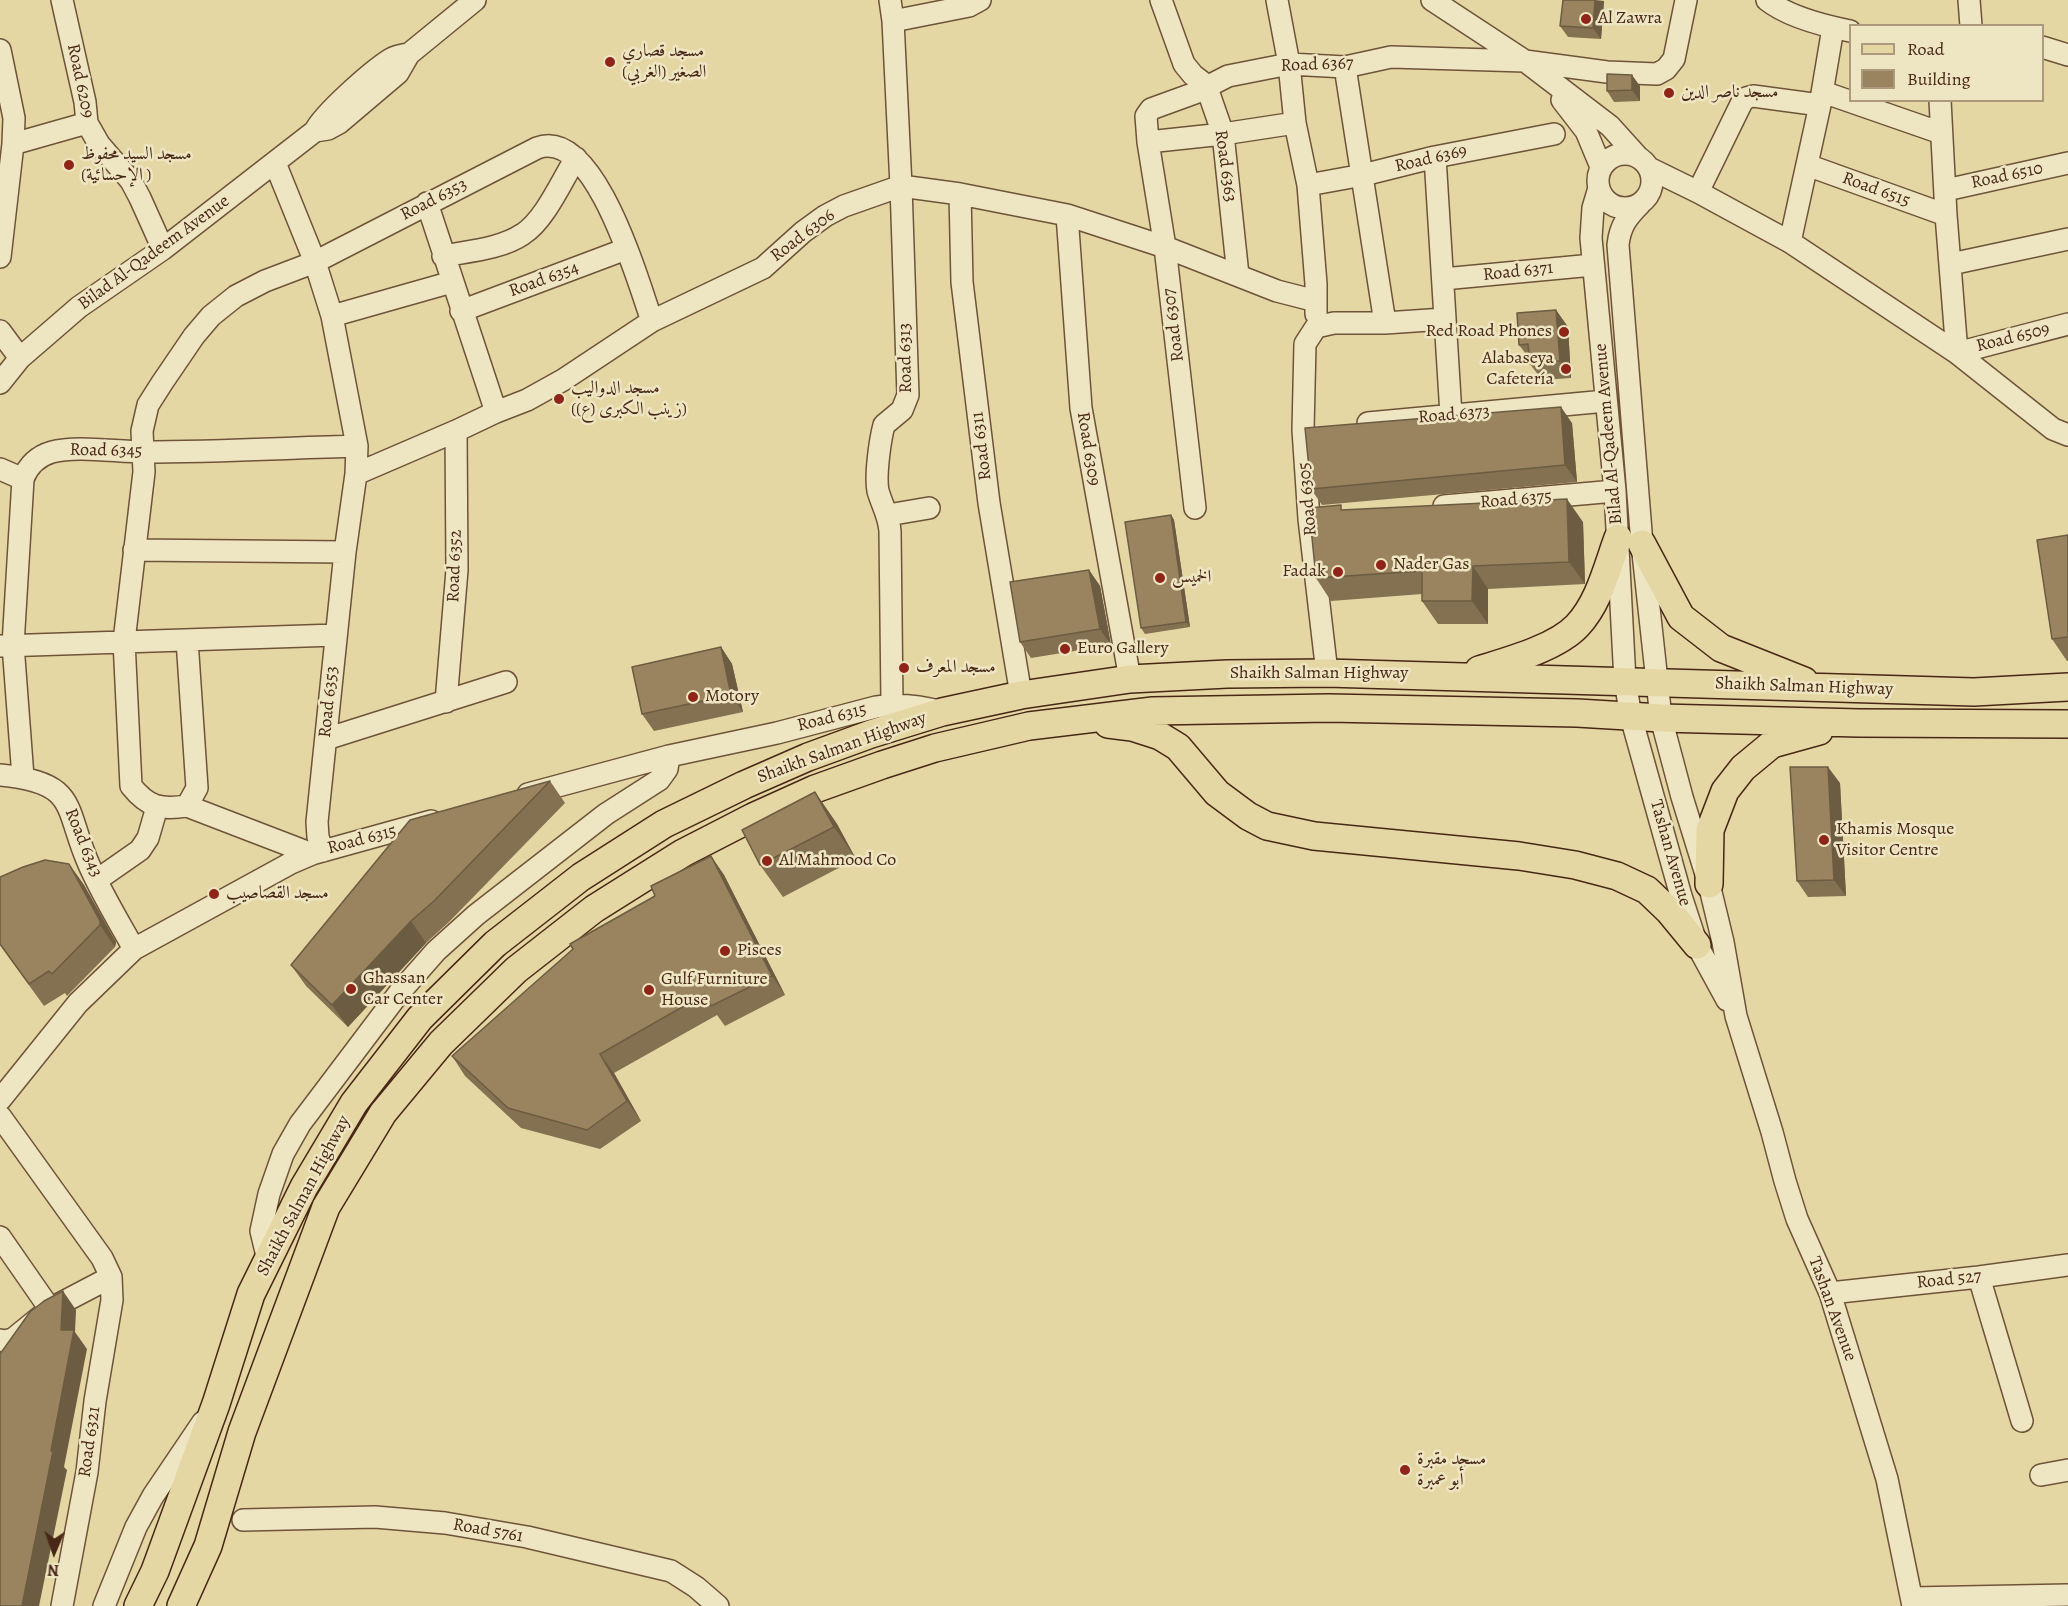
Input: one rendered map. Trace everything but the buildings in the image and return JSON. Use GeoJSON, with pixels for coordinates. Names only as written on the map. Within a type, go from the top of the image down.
{"type":"FeatureCollection","features":[{"type":"Feature","properties":{"kind":"main road"},"geometry":{"type":"LineString","coordinates":[[1464,675],[1543,648],[1576,628],[1630,541],[1681,617],[1721,648],[1822,688]]}},
{"type":"Feature","properties":{"kind":"main road","name":"Shaikh Salman Highway"},"geometry":{"type":"LineString","coordinates":[[138,1606],[154,1571],[216,1404],[251,1294],[304,1187],[354,1103],[420,1018],[495,944],[581,877],[664,824],[744,785],[808,757],[942,712],[1021,696],[1130,679],[1227,674],[1327,673],[1464,675],[1974,692],[2068,687]]}},
{"type":"Feature","properties":{"kind":"main road","name":"Shaikh Salman Highway"},"geometry":{"type":"LineString","coordinates":[[181,1606],[208,1546],[221,1496],[246,1420],[326,1207],[383,1113],[441,1042],[516,970],[594,909],[683,853],[753,817],[815,789],[935,748],[999,732],[1068,720],[1153,711],[1216,708],[1329,708],[1577,713],[1631,717],[1858,723],[2068,724]]}},
{"type":"Feature","properties":{"kind":"main road"},"geometry":{"type":"LineString","coordinates":[[1068,720],[1132,727],[1160,736],[1178,747],[1217,794],[1233,807],[1267,826],[1314,836],[1519,856],[1575,865],[1617,876],[1647,890],[1669,911],[1697,945]]}},
{"type":"Feature","properties":{"kind":"main road"},"geometry":{"type":"LineString","coordinates":[[1709,884],[1710,830],[1725,791],[1743,768],[1772,744],[1858,723]]}},
{"type":"Feature","properties":{"kind":"street","name":"Road 6209"},"geometry":{"type":"LineString","coordinates":[[62,0],[85,102],[87,123],[99,144],[140,198],[163,249]]}},
{"type":"Feature","properties":{"kind":"street","name":"Bilad Al-Qadeem Avenue"},"geometry":{"type":"LineString","coordinates":[[0,383],[20,358],[79,307],[163,249],[315,131],[328,129],[339,123],[398,73],[409,54],[475,0]]}},
{"type":"Feature","properties":{"kind":"street"},"geometry":{"type":"LineString","coordinates":[[891,10],[969,6],[980,0]]}},
{"type":"Feature","properties":{"kind":"street","name":"Road 6363"},"geometry":{"type":"LineString","coordinates":[[1161,0],[1184,64],[1206,85],[1223,134],[1238,275]]}},
{"type":"Feature","properties":{"kind":"street"},"geometry":{"type":"LineString","coordinates":[[1277,0],[1295,123],[1308,185],[1316,327],[1334,323],[1385,324],[1444,319]]}},
{"type":"Feature","properties":{"kind":"street"},"geometry":{"type":"LineString","coordinates":[[1432,0],[1525,61],[1610,126],[1643,163],[1652,184],[1643,201]]}},
{"type":"Feature","properties":{"kind":"street","name":"Road 6367"},"geometry":{"type":"LineString","coordinates":[[1148,142],[1146,116],[1151,109],[1195,93],[1206,85],[1227,76],[1288,64],[1345,67],[1391,57],[1525,61],[1607,72],[1657,74],[1666,69],[1674,59],[1686,0]]}},
{"type":"Feature","properties":{"kind":"street"},"geometry":{"type":"LineString","coordinates":[[1767,0],[1783,10],[1842,30],[1822,98],[1790,242]]}},
{"type":"Feature","properties":{"kind":"street"},"geometry":{"type":"LineString","coordinates":[[1969,0],[1971,24]]}},
{"type":"Feature","properties":{"kind":"street","name":"Road 6313"},"geometry":{"type":"LineString","coordinates":[[891,10],[901,186],[908,395],[902,410],[886,422],[883,429],[877,483],[891,531],[892,704]]}},
{"type":"Feature","properties":{"kind":"street"},"geometry":{"type":"LineString","coordinates":[[2044,47],[2068,55]]}},
{"type":"Feature","properties":{"kind":"street"},"geometry":{"type":"LineString","coordinates":[[0,50],[7,117],[14,144],[0,256]]}},
{"type":"Feature","properties":{"kind":"street"},"geometry":{"type":"LineString","coordinates":[[1525,61],[1576,115],[1586,131],[1608,202],[1624,208],[1679,192],[1698,192]]}},
{"type":"Feature","properties":{"kind":"street"},"geometry":{"type":"LineString","coordinates":[[1345,67],[1385,324]]}},
{"type":"Feature","properties":{"kind":"street"},"geometry":{"type":"LineString","coordinates":[[1698,192],[1742,102],[1753,96],[1822,98],[1941,133]]}},
{"type":"Feature","properties":{"kind":"street","name":"Road 6510"},"geometry":{"type":"LineString","coordinates":[[1940,102],[1957,352]]}},
{"type":"Feature","properties":{"kind":"street"},"geometry":{"type":"LineString","coordinates":[[14,144],[87,123]]}},
{"type":"Feature","properties":{"kind":"street"},"geometry":{"type":"LineString","coordinates":[[1148,142],[1295,123]]}},
{"type":"Feature","properties":{"kind":"street","name":"Road 6369"},"geometry":{"type":"LineString","coordinates":[[1308,185],[1554,134]]}},
{"type":"Feature","properties":{"kind":"street","name":"Road 6307"},"geometry":{"type":"LineString","coordinates":[[1148,142],[1165,247],[1195,508]]}},
{"type":"Feature","properties":{"kind":"street","name":"Road 6353"},"geometry":{"type":"LineString","coordinates":[[315,262],[537,148],[555,145],[565,149],[576,158]]}},
{"type":"Feature","properties":{"kind":"street"},"geometry":{"type":"LineString","coordinates":[[1600,178],[1605,162],[1617,155],[1631,154],[1643,163],[1790,242],[1957,352],[2053,429],[2068,435]]}},
{"type":"Feature","properties":{"kind":"street"},"geometry":{"type":"LineString","coordinates":[[1435,157],[1450,415]]}},
{"type":"Feature","properties":{"kind":"street"},"geometry":{"type":"LineString","coordinates":[[443,256],[497,245],[524,233],[544,211],[576,158],[598,186],[626,249],[652,321]]}},
{"type":"Feature","properties":{"kind":"street","name":"Road 6353"},"geometry":{"type":"LineString","coordinates":[[275,163],[315,262],[332,316],[357,446],[356,474],[345,552],[317,822],[318,852]]}},
{"type":"Feature","properties":{"kind":"street","name":"Road 6510"},"geometry":{"type":"LineString","coordinates":[[1946,190],[2068,163]]}},
{"type":"Feature","properties":{"kind":"street","name":"Road 6515"},"geometry":{"type":"LineString","coordinates":[[1807,165],[1946,215]]}},
{"type":"Feature","properties":{"kind":"street","name":"Bilad Al-Qadeem Avenue"},"geometry":{"type":"LineString","coordinates":[[1600,178],[1592,225],[1593,265],[1615,491],[1630,541],[1656,682]]}},
{"type":"Feature","properties":{"kind":"street","name":"Road 6306"},"geometry":{"type":"LineString","coordinates":[[356,474],[527,400],[563,380],[652,321],[763,267],[803,232],[835,211],[901,186],[960,194],[1067,215],[1165,247],[1276,291],[1316,301]]}},
{"type":"Feature","properties":{"kind":"street","name":"Road 6311"},"geometry":{"type":"LineString","coordinates":[[960,194],[962,282],[989,504],[1021,696]]}},
{"type":"Feature","properties":{"kind":"street","name":"Bilad Al-Qadeem Avenue"},"geometry":{"type":"LineString","coordinates":[[1625,681],[1630,541],[1618,245],[1625,219],[1643,201]]}},
{"type":"Feature","properties":{"kind":"street"},"geometry":{"type":"LineString","coordinates":[[427,203],[496,412]]}},
{"type":"Feature","properties":{"kind":"street","name":"Road 6309"},"geometry":{"type":"LineString","coordinates":[[1067,215],[1081,408],[1130,679]]}},
{"type":"Feature","properties":{"kind":"street"},"geometry":{"type":"LineString","coordinates":[[1951,264],[2068,238]]}},
{"type":"Feature","properties":{"kind":"street","name":"Road 6354"},"geometry":{"type":"LineString","coordinates":[[461,311],[626,249]]}},
{"type":"Feature","properties":{"kind":"street"},"geometry":{"type":"LineString","coordinates":[[315,262],[265,281],[236,296],[211,316],[194,336],[148,405],[142,431],[144,472],[124,641],[131,786],[142,799],[157,807],[187,806],[318,852]]}},
{"type":"Feature","properties":{"kind":"street","name":"Road 6371"},"geometry":{"type":"LineString","coordinates":[[1443,279],[1593,265]]}},
{"type":"Feature","properties":{"kind":"street"},"geometry":{"type":"LineString","coordinates":[[332,316],[452,282]]}},
{"type":"Feature","properties":{"kind":"street","name":"Road 6509"},"geometry":{"type":"LineString","coordinates":[[1957,352],[2068,324]]}},
{"type":"Feature","properties":{"kind":"street","name":"Road 6305"},"geometry":{"type":"LineString","coordinates":[[1316,327],[1309,334],[1305,344],[1303,430],[1309,519],[1327,673]]}},
{"type":"Feature","properties":{"kind":"street"},"geometry":{"type":"LineString","coordinates":[[0,332],[20,358]]}},
{"type":"Feature","properties":{"kind":"street","name":"Road 6373"},"geometry":{"type":"LineString","coordinates":[[1348,425],[1606,401]]}},
{"type":"Feature","properties":{"kind":"street"},"geometry":{"type":"LineString","coordinates":[[1303,430],[1325,428]]}},
{"type":"Feature","properties":{"kind":"street","name":"Road 6352"},"geometry":{"type":"LineString","coordinates":[[446,702],[457,570],[456,431]]}},
{"type":"Feature","properties":{"kind":"street","name":"Road 6345"},"geometry":{"type":"LineString","coordinates":[[23,479],[33,463],[54,451],[142,452],[357,446]]}},
{"type":"Feature","properties":{"kind":"street"},"geometry":{"type":"LineString","coordinates":[[0,469],[23,479],[6,646],[23,777]]}},
{"type":"Feature","properties":{"kind":"street","name":"Road 6375"},"geometry":{"type":"LineString","coordinates":[[1427,508],[1615,491]]}},
{"type":"Feature","properties":{"kind":"street"},"geometry":{"type":"LineString","coordinates":[[888,515],[929,507]]}},
{"type":"Feature","properties":{"kind":"street"},"geometry":{"type":"LineString","coordinates":[[1309,519],[1333,516]]}},
{"type":"Feature","properties":{"kind":"street"},"geometry":{"type":"LineString","coordinates":[[134,550],[345,552]]}},
{"type":"Feature","properties":{"kind":"street"},"geometry":{"type":"LineString","coordinates":[[6,646],[336,635]]}},
{"type":"Feature","properties":{"kind":"street"},"geometry":{"type":"LineString","coordinates":[[187,640],[197,772],[197,788],[187,806]]}},
{"type":"Feature","properties":{"kind":"street","name":"Tashan Avenue"},"geometry":{"type":"LineString","coordinates":[[1625,681],[1631,717],[1697,945],[1736,1016]]}},
{"type":"Feature","properties":{"kind":"street"},"geometry":{"type":"LineString","coordinates":[[326,739],[506,682]]}},
{"type":"Feature","properties":{"kind":"street","name":"Tashan Avenue"},"geometry":{"type":"LineString","coordinates":[[1656,682],[1660,718],[1709,884],[1723,942],[1736,1016],[1794,1209],[1830,1293],[1887,1479],[1912,1602]]}},
{"type":"Feature","properties":{"kind":"street","name":"Road 6315"},"geometry":{"type":"LineString","coordinates":[[509,800],[669,756],[892,704],[921,706],[942,712]]}},
{"type":"Feature","properties":{"kind":"street"},"geometry":{"type":"LineString","coordinates":[[268,1260],[261,1231],[269,1194],[283,1154],[300,1124],[399,993],[436,951],[476,915],[606,814],[659,780],[667,769],[669,756]]}},
{"type":"Feature","properties":{"kind":"street","name":"Road 6343"},"geometry":{"type":"LineString","coordinates":[[0,775],[23,777],[51,787],[65,800],[93,873],[134,950]]}},
{"type":"Feature","properties":{"kind":"street"},"geometry":{"type":"LineString","coordinates":[[596,776],[608,799],[606,814]]}},
{"type":"Feature","properties":{"kind":"street"},"geometry":{"type":"LineString","coordinates":[[65,867],[93,873],[140,850],[147,838],[157,807]]}},
{"type":"Feature","properties":{"kind":"street","name":"Road 6315"},"geometry":{"type":"LineString","coordinates":[[0,1100],[78,1003],[134,950],[291,862],[318,852],[445,817]]}},
{"type":"Feature","properties":{"kind":"street","name":"Road 6321"},"geometry":{"type":"LineString","coordinates":[[0,1116],[102,1258],[111,1277],[112,1300],[87,1472],[62,1606]]}},
{"type":"Feature","properties":{"kind":"street"},"geometry":{"type":"LineString","coordinates":[[0,1237],[50,1309]]}},
{"type":"Feature","properties":{"kind":"street","name":"Road 527"},"geometry":{"type":"LineString","coordinates":[[1830,1293],[1979,1277],[2068,1264]]}},
{"type":"Feature","properties":{"kind":"street"},"geometry":{"type":"LineString","coordinates":[[0,1340],[13,1339],[50,1309],[111,1277]]}},
{"type":"Feature","properties":{"kind":"street"},"geometry":{"type":"LineString","coordinates":[[1979,1277],[2022,1421]]}},
{"type":"Feature","properties":{"kind":"street"},"geometry":{"type":"LineString","coordinates":[[104,1606],[136,1527],[153,1496],[216,1404]]}},
{"type":"Feature","properties":{"kind":"street"},"geometry":{"type":"LineString","coordinates":[[2041,1475],[2068,1470]]}},
{"type":"Feature","properties":{"kind":"street"},"geometry":{"type":"LineString","coordinates":[[208,1546],[243,1520],[221,1496]]}},
{"type":"Feature","properties":{"kind":"street","name":"Road 5761"},"geometry":{"type":"LineString","coordinates":[[243,1520],[375,1517],[445,1523],[527,1537],[671,1571],[696,1587],[718,1606]]}},
{"type":"Feature","properties":{"kind":"street"},"geometry":{"type":"LineString","coordinates":[[1912,1602],[2068,1595]]}},
{"type":"Feature","properties":{"kind":"place","name":"Al Zawra"},"geometry":{"type":"Point","coordinates":[1586,19]}},
{"type":"Feature","properties":{"kind":"place","name":"مسجد قصاري الصغير (الغربي)"},"geometry":{"type":"Point","coordinates":[610,62]}},
{"type":"Feature","properties":{"kind":"place","name":"مسجد ناصر الدين"},"geometry":{"type":"Point","coordinates":[1669,93]}},
{"type":"Feature","properties":{"kind":"place","name":"مسجد السيد محفوظ (الإحسائية )"},"geometry":{"type":"Point","coordinates":[69,165]}},
{"type":"Feature","properties":{"kind":"place","name":"Red Road Phones"},"geometry":{"type":"Point","coordinates":[1564,332]}},
{"type":"Feature","properties":{"kind":"place","name":"Alabaseya Cafetería"},"geometry":{"type":"Point","coordinates":[1566,369]}},
{"type":"Feature","properties":{"kind":"place","name":"مسجد الدواليب (زينب الكبرى (ع))"},"geometry":{"type":"Point","coordinates":[559,399]}},
{"type":"Feature","properties":{"kind":"place","name":"Nader Gas"},"geometry":{"type":"Point","coordinates":[1381,565]}},
{"type":"Feature","properties":{"kind":"place","name":"Fadak"},"geometry":{"type":"Point","coordinates":[1338,572]}},
{"type":"Feature","properties":{"kind":"place","name":"الخميس"},"geometry":{"type":"Point","coordinates":[1160,578]}},
{"type":"Feature","properties":{"kind":"place","name":"Euro Gallery"},"geometry":{"type":"Point","coordinates":[1065,649]}},
{"type":"Feature","properties":{"kind":"place","name":"مسجد المعرف"},"geometry":{"type":"Point","coordinates":[904,668]}},
{"type":"Feature","properties":{"kind":"place","name":"Motory"},"geometry":{"type":"Point","coordinates":[693,697]}},
{"type":"Feature","properties":{"kind":"place","name":"Khamis Mosque Visitor Centre"},"geometry":{"type":"Point","coordinates":[1824,840]}},
{"type":"Feature","properties":{"kind":"place","name":"Al Mahmood Co"},"geometry":{"type":"Point","coordinates":[767,861]}},
{"type":"Feature","properties":{"kind":"place","name":"مسجد القصاصيب"},"geometry":{"type":"Point","coordinates":[214,894]}},
{"type":"Feature","properties":{"kind":"place","name":"Pisces"},"geometry":{"type":"Point","coordinates":[725,951]}},
{"type":"Feature","properties":{"kind":"place","name":"Ghassan Car Center"},"geometry":{"type":"Point","coordinates":[351,989]}},
{"type":"Feature","properties":{"kind":"place","name":"Gulf Furniture House"},"geometry":{"type":"Point","coordinates":[649,990]}},
{"type":"Feature","properties":{"kind":"place","name":"مسجد مقبرة أبو عمبرة"},"geometry":{"type":"Point","coordinates":[1405,1470]}}]}
